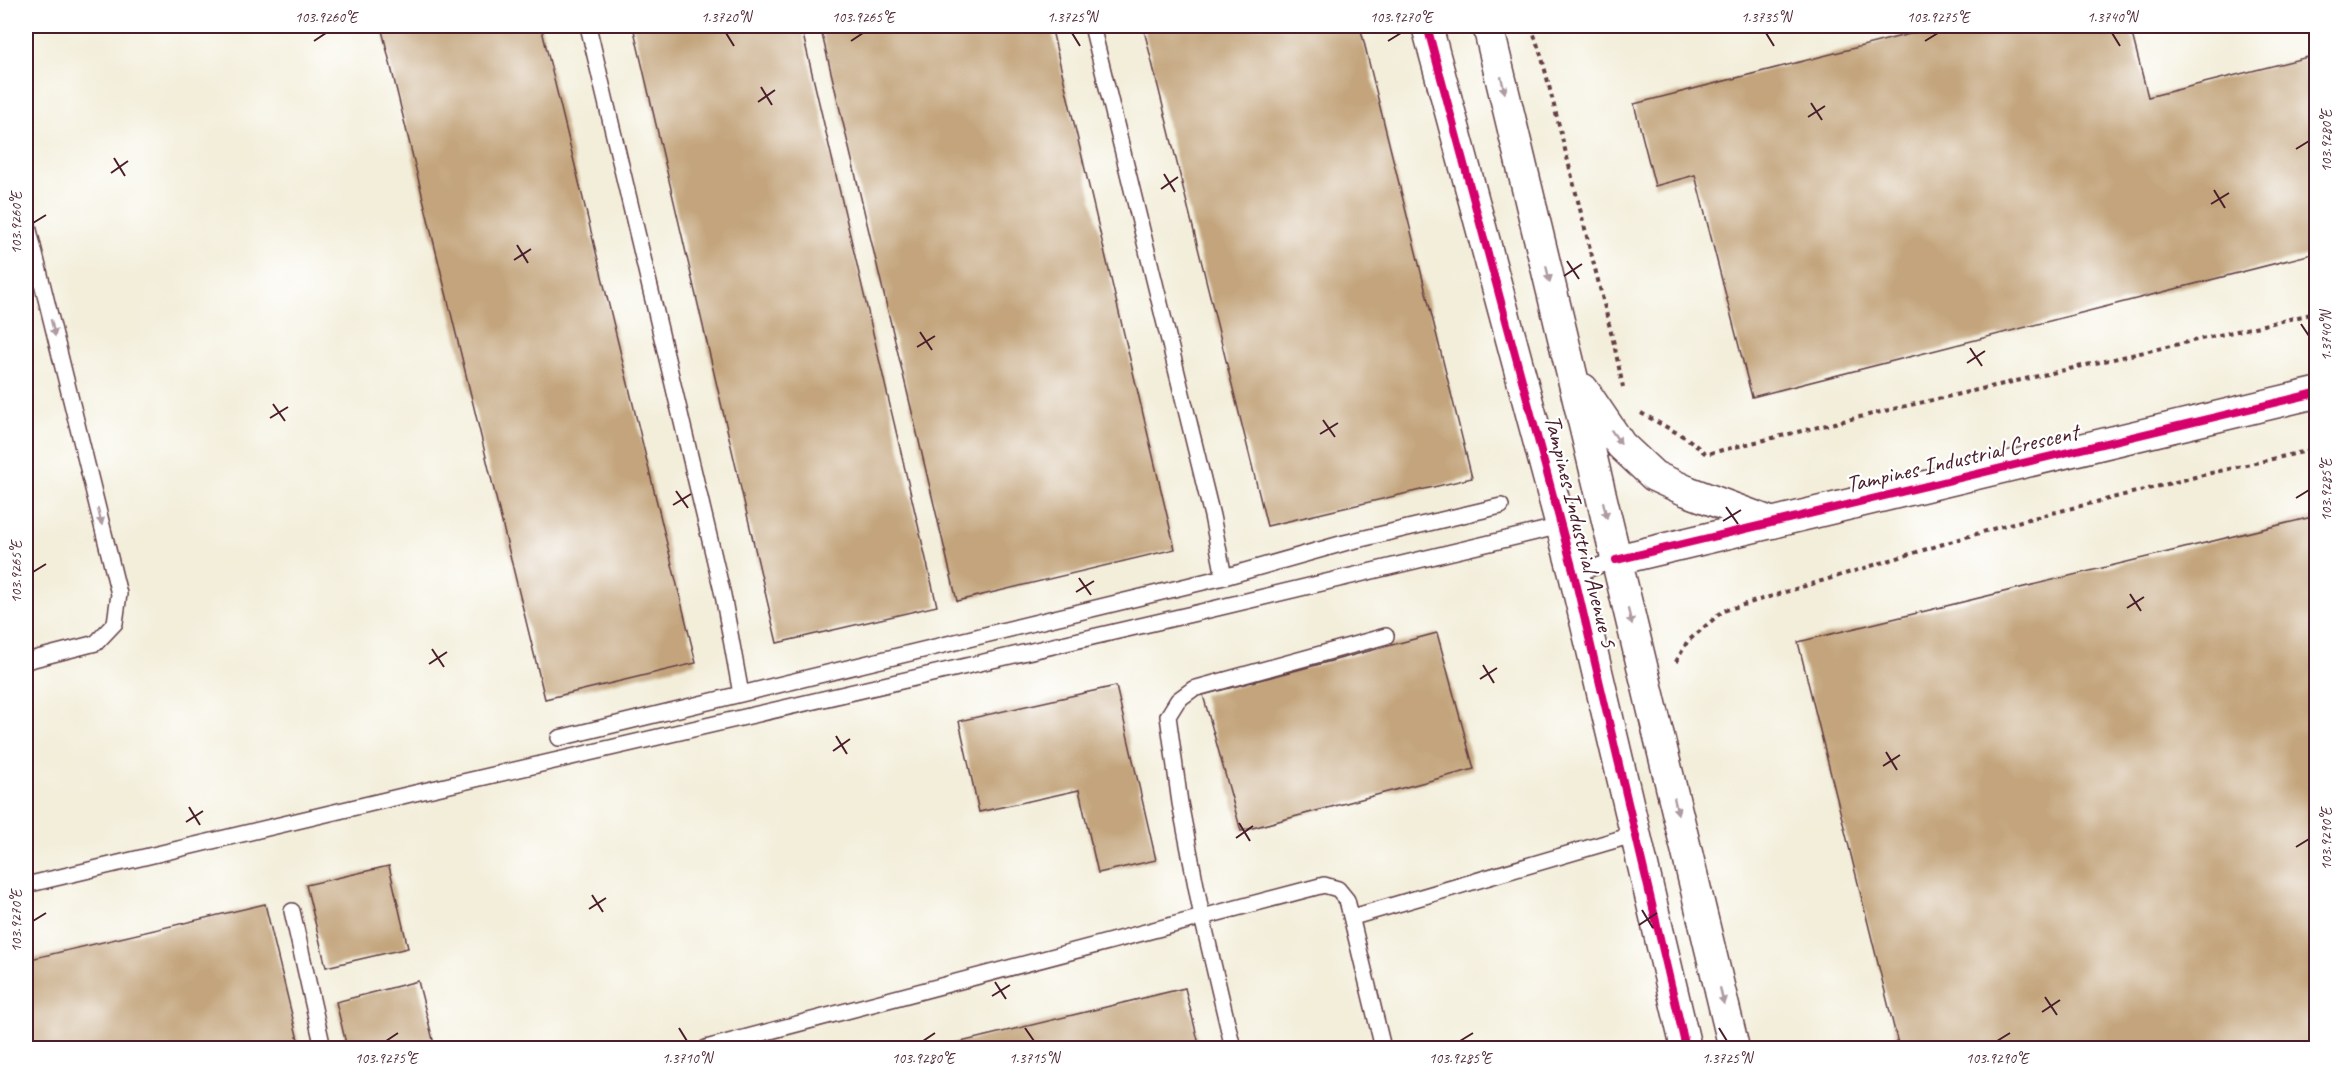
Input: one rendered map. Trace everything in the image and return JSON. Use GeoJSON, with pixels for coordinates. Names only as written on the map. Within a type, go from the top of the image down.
{"type":"FeatureCollection","features":[{"type":"Feature","properties":{"kind":"street","name":"Tampines Industrial Avenue 5"},"geometry":{"type":"LineString","coordinates":[[1427,26],[1562,526],[1686,1048]]}},
{"type":"Feature","properties":{"kind":"street","name":"Tampines Industrial Avenue 5"},"geometry":{"type":"LineString","coordinates":[[1488,26],[1734,1048]]}},
{"type":"Feature","properties":{"kind":"street"},"geometry":{"type":"LineString","coordinates":[[1571,372],[1621,445],[1654,476],[1687,491],[1773,523]]}},
{"type":"Feature","properties":{"kind":"street","name":"Tampines Industrial Crescent"},"geometry":{"type":"LineString","coordinates":[[1616,560],[2316,393]]}},
{"type":"Feature","properties":{"kind":"lane"},"geometry":{"type":"LineString","coordinates":[[588,26],[723,595],[741,694]]}},
{"type":"Feature","properties":{"kind":"lane"},"geometry":{"type":"LineString","coordinates":[[1092,26],[1212,516],[1224,577]]}},
{"type":"Feature","properties":{"kind":"lane"},"geometry":{"type":"LineString","coordinates":[[26,218],[32,273],[119,594],[115,623],[96,643],[26,661]]}},
{"type":"Feature","properties":{"kind":"lane"},"geometry":{"type":"LineString","coordinates":[[559,738],[1224,577],[1344,543],[1501,506]]}},
{"type":"Feature","properties":{"kind":"lane"},"geometry":{"type":"LineString","coordinates":[[26,885],[1562,526]]}},
{"type":"Feature","properties":{"kind":"lane","name":"Tampines Industrial Crescent"},"geometry":{"type":"LineString","coordinates":[[1574,574],[1616,560]]}},
{"type":"Feature","properties":{"kind":"lane"},"geometry":{"type":"LineString","coordinates":[[1233,1048],[1202,917],[1180,803],[1168,716],[1178,699],[1193,689],[1386,636]]}},
{"type":"Feature","properties":{"kind":"lane"},"geometry":{"type":"LineString","coordinates":[[1353,917],[1636,834]]}},
{"type":"Feature","properties":{"kind":"lane"},"geometry":{"type":"LineString","coordinates":[[706,1048],[1324,885],[1338,889],[1347,900],[1353,917],[1383,1048]]}},
{"type":"Feature","properties":{"kind":"lane"},"geometry":{"type":"LineString","coordinates":[[292,911],[323,1048]]}},
{"type":"Feature","properties":{"kind":"path"},"geometry":{"type":"LineString","coordinates":[[1531,26],[1542,58],[1609,321],[1623,390]]}},
{"type":"Feature","properties":{"kind":"path"},"geometry":{"type":"LineString","coordinates":[[1633,409],[1688,439],[1706,454],[2316,313]]}},
{"type":"Feature","properties":{"kind":"path"},"geometry":{"type":"LineString","coordinates":[[1675,664],[1687,642],[1723,611],[2009,524],[2316,449]]}},
{"type":"Feature","properties":{"kind":"building"},"geometry":{"type":"Polygon","coordinates":[[[381,26],[541,26],[696,663],[545,699],[381,26]]]}},
{"type":"Feature","properties":{"kind":"building"},"geometry":{"type":"Polygon","coordinates":[[[633,26],[801,26],[937,606],[777,643],[633,26]]]}},
{"type":"Feature","properties":{"kind":"building"},"geometry":{"type":"Polygon","coordinates":[[[820,26],[1051,26],[1175,549],[957,601],[820,26]]]}},
{"type":"Feature","properties":{"kind":"building"},"geometry":{"type":"Polygon","coordinates":[[[1143,26],[1360,26],[1472,478],[1267,526],[1143,26]]]}},
{"type":"Feature","properties":{"kind":"building"},"geometry":{"type":"Polygon","coordinates":[[[1941,26],[2130,26],[2148,97],[2316,55],[2316,253],[1752,397],[1695,175],[1655,186],[1634,104],[1941,26]]]}},
{"type":"Feature","properties":{"kind":"building"},"geometry":{"type":"Polygon","coordinates":[[[2316,516],[2316,1048],[1899,1048],[1798,642],[2316,516]]]}},
{"type":"Feature","properties":{"kind":"building"},"geometry":{"type":"Polygon","coordinates":[[[1437,633],[1474,769],[1241,831],[1203,695],[1437,633]]]}},
{"type":"Feature","properties":{"kind":"building"},"geometry":{"type":"Polygon","coordinates":[[[1116,686],[1156,860],[1098,873],[1079,790],[979,812],[959,721],[1116,686]]]}},
{"type":"Feature","properties":{"kind":"building"},"geometry":{"type":"Polygon","coordinates":[[[389,866],[408,948],[326,967],[306,885],[389,866]]]}},
{"type":"Feature","properties":{"kind":"building"},"geometry":{"type":"Polygon","coordinates":[[[265,904],[300,1048],[26,1048],[26,960],[265,904]]]}},
{"type":"Feature","properties":{"kind":"building"},"geometry":{"type":"Polygon","coordinates":[[[418,981],[435,1048],[347,1048],[336,1002],[418,981]]]}},
{"type":"Feature","properties":{"kind":"building"},"geometry":{"type":"Polygon","coordinates":[[[1185,988],[1200,1048],[936,1048],[1185,988]]]}},
{"type":"Feature","properties":{"kind":"cycle path"},"geometry":{"type":"LineString","coordinates":[[1427,26],[1574,574],[1686,1048]]}},
{"type":"Feature","properties":{"kind":"cycle path"},"geometry":{"type":"LineString","coordinates":[[1616,560],[2316,393]]}}]}
